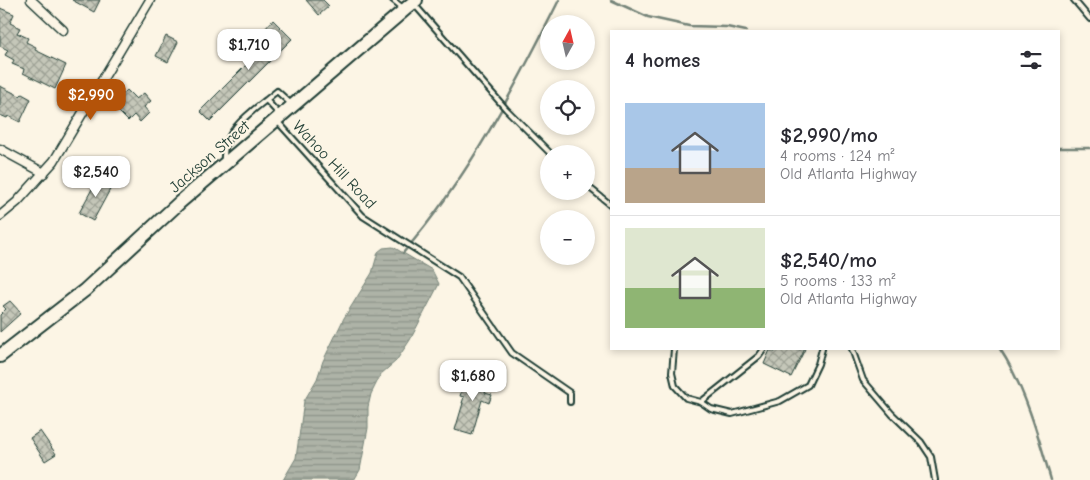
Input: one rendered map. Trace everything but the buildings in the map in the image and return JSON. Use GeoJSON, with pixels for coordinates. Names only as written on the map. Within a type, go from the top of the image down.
{"type":"FeatureCollection","features":[{"type":"Feature","properties":{"kind":"main road","name":"Jackson Street"},"geometry":{"type":"LineString","coordinates":[[0,356],[85,290],[224,164],[411,4]]}},
{"type":"Feature","properties":{"kind":"street"},"geometry":{"type":"LineString","coordinates":[[31,0],[63,30]]}},
{"type":"Feature","properties":{"kind":"street"},"geometry":{"type":"LineString","coordinates":[[0,216],[17,202],[54,161],[150,0]]}},
{"type":"Feature","properties":{"kind":"street"},"geometry":{"type":"LineString","coordinates":[[0,149],[44,173]]}},
{"type":"Feature","properties":{"kind":"lane"},"geometry":{"type":"LineString","coordinates":[[394,0],[411,4],[506,109],[542,145]]}},
{"type":"Feature","properties":{"kind":"lane"},"geometry":{"type":"LineString","coordinates":[[1074,0],[1090,19]]}},
{"type":"Feature","properties":{"kind":"lane"},"geometry":{"type":"LineString","coordinates":[[224,164],[223,152],[236,126],[243,118],[277,91],[293,106]]}},
{"type":"Feature","properties":{"kind":"lane"},"geometry":{"type":"LineString","coordinates":[[266,100],[278,117]]}},
{"type":"Feature","properties":{"kind":"lane","name":"Wahoo Hill Road"},"geometry":{"type":"LineString","coordinates":[[278,117],[363,216],[459,277],[512,353],[570,393],[570,402]]}},
{"type":"Feature","properties":{"kind":"lane"},"geometry":{"type":"LineString","coordinates":[[595,192],[610,204]]}},
{"type":"Feature","properties":{"kind":"lane"},"geometry":{"type":"LineString","coordinates":[[674,350],[672,373],[675,386],[686,398],[701,402],[711,409],[732,414],[780,401],[808,385],[818,364],[822,350]]}},
{"type":"Feature","properties":{"kind":"lane"},"geometry":{"type":"LineString","coordinates":[[701,402],[759,356],[763,350]]}},
{"type":"Feature","properties":{"kind":"lane"},"geometry":{"type":"LineString","coordinates":[[852,350],[862,380],[892,414],[921,442],[931,457],[935,480]]}},
{"type":"Feature","properties":{"kind":"shaded area"},"geometry":{"type":"Polygon","coordinates":[[[393,247],[432,270],[439,284],[410,340],[396,361],[381,374],[371,394],[368,407],[368,428],[360,470],[354,480],[283,480],[296,458],[304,401],[317,379],[323,361],[344,318],[372,273],[378,252],[383,248],[393,247]]]}},
{"type":"Feature","properties":{"kind":"waterway"},"geometry":{"type":"LineString","coordinates":[[403,253],[449,194],[489,131],[559,0]]}},
{"type":"Feature","properties":{"kind":"waterway"},"geometry":{"type":"LineString","coordinates":[[611,0],[648,17],[689,26],[727,27],[741,30]]}},
{"type":"Feature","properties":{"kind":"waterway"},"geometry":{"type":"LineString","coordinates":[[1060,148],[1090,148]]}},
{"type":"Feature","properties":{"kind":"waterway"},"geometry":{"type":"LineString","coordinates":[[1001,350],[1024,395],[1051,480]]}}]}
